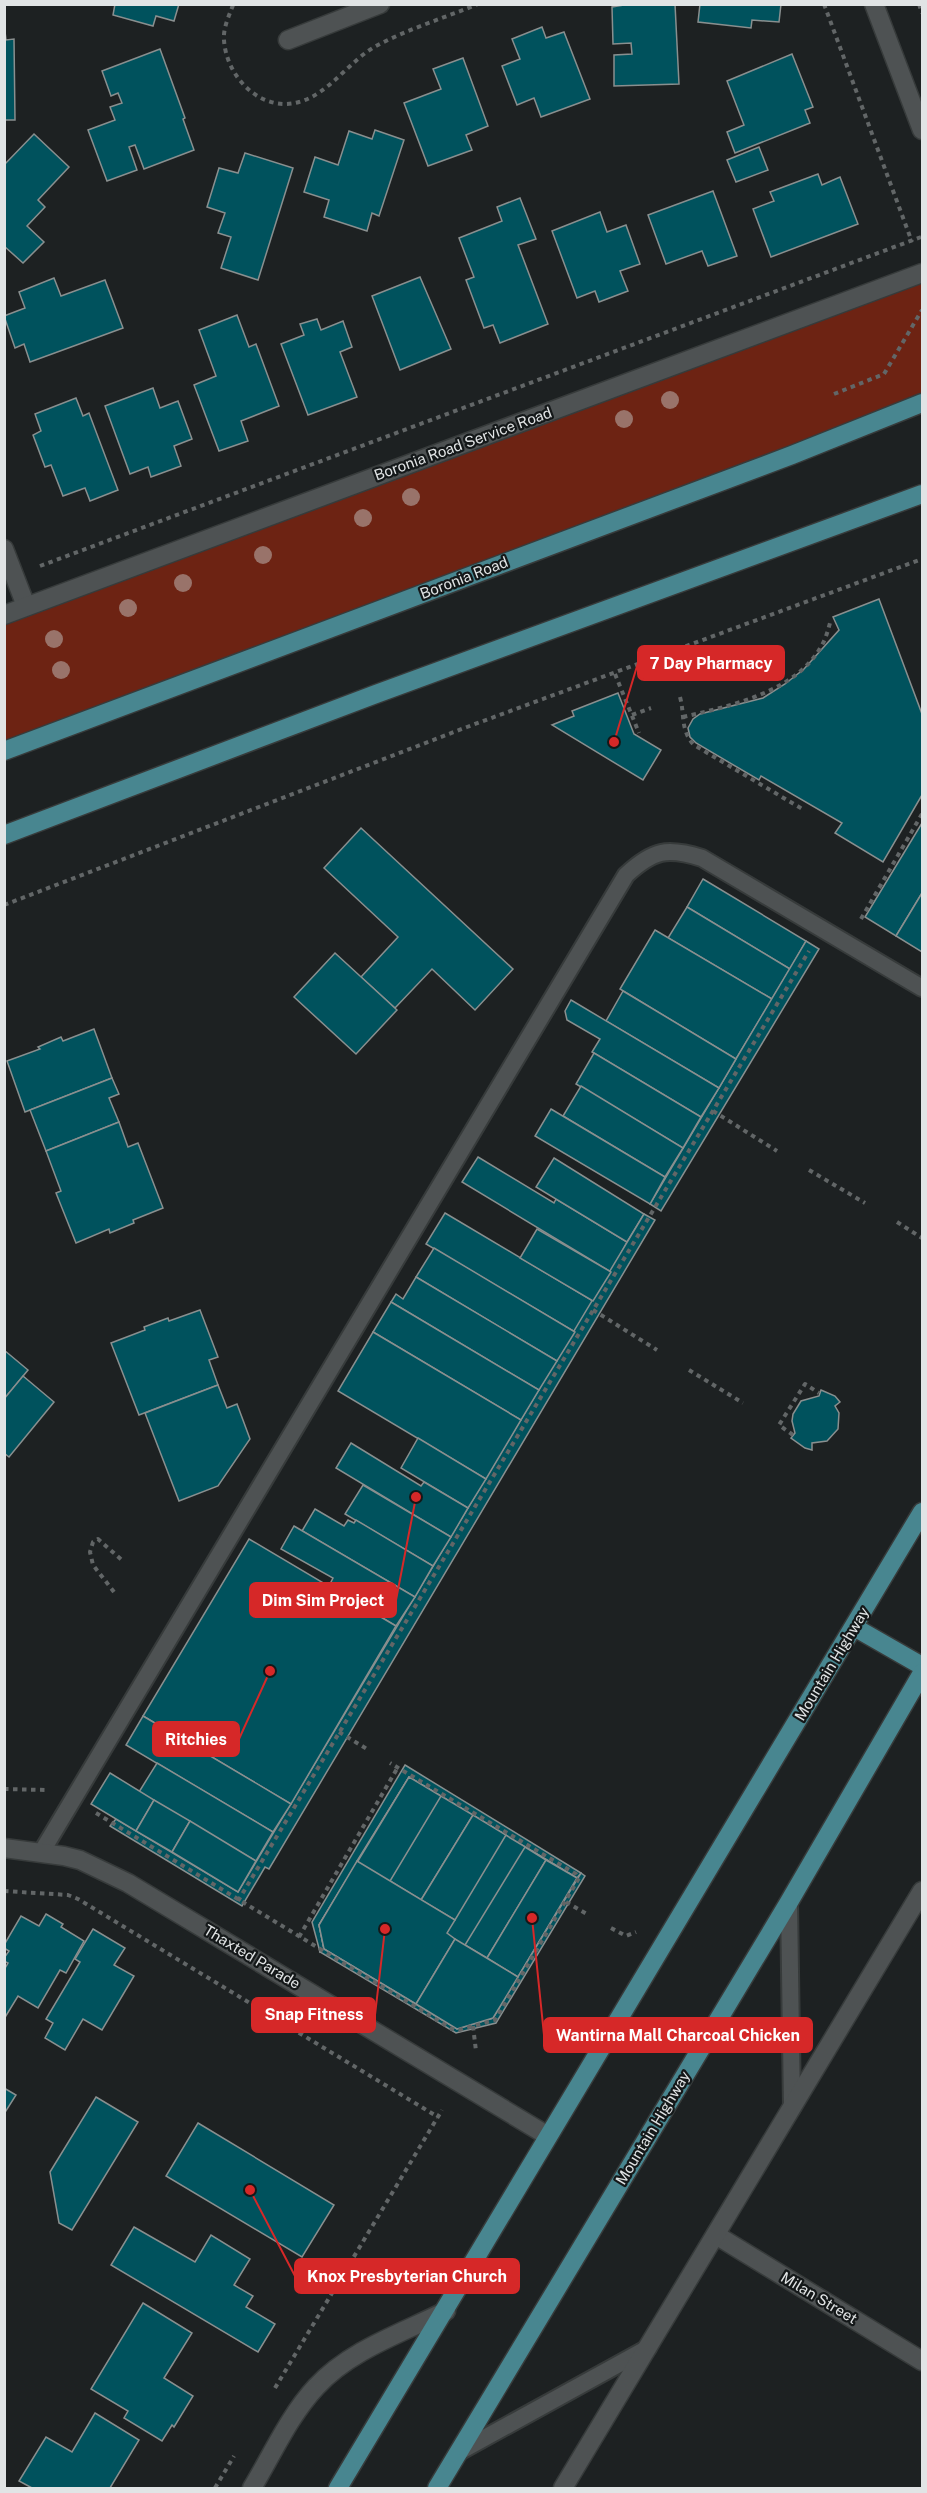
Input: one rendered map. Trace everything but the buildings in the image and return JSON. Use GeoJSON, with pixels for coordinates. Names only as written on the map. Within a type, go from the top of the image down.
{"type":"FeatureCollection","features":[{"type":"Feature","properties":{"kind":"main road","name":"Boronia Road"},"geometry":{"type":"LineString","coordinates":[[4,751],[792,455],[922,403]]}},
{"type":"Feature","properties":{"kind":"main road"},"geometry":{"type":"LineString","coordinates":[[4,835],[376,694],[922,494]]}},
{"type":"Feature","properties":{"kind":"main road","name":"Mountain Highway"},"geometry":{"type":"LineString","coordinates":[[338,2488],[922,1512]]}},
{"type":"Feature","properties":{"kind":"main road"},"geometry":{"type":"LineString","coordinates":[[854,1627],[922,1666]]}},
{"type":"Feature","properties":{"kind":"main road","name":"Mountain Highway"},"geometry":{"type":"LineString","coordinates":[[437,2488],[789,1902],[922,1672]]}},
{"type":"Feature","properties":{"kind":"street"},"geometry":{"type":"LineString","coordinates":[[288,40],[380,4]]}},
{"type":"Feature","properties":{"kind":"street"},"geometry":{"type":"LineString","coordinates":[[874,4],[922,130]]}},
{"type":"Feature","properties":{"kind":"street","name":"Boronia Road Service Road"},"geometry":{"type":"LineString","coordinates":[[4,615],[922,273]]}},
{"type":"Feature","properties":{"kind":"street"},"geometry":{"type":"LineString","coordinates":[[4,549],[26,606]]}},
{"type":"Feature","properties":{"kind":"street","name":"Thaxted Parade"},"geometry":{"type":"LineString","coordinates":[[4,1848],[80,1860],[128,1883],[548,2136]]}},
{"type":"Feature","properties":{"kind":"street"},"geometry":{"type":"LineString","coordinates":[[563,2488],[922,1891]]}},
{"type":"Feature","properties":{"kind":"street","name":"Milan Street"},"geometry":{"type":"LineString","coordinates":[[716,2235],[922,2361]]}},
{"type":"Feature","properties":{"kind":"street"},"geometry":{"type":"LineString","coordinates":[[252,2488],[301,2407],[333,2371],[350,2358],[446,2311]]}},
{"type":"Feature","properties":{"kind":"lane"},"geometry":{"type":"LineString","coordinates":[[42,1853],[626,875],[643,859],[665,850],[684,852],[702,858],[922,988]]}},
{"type":"Feature","properties":{"kind":"lane"},"geometry":{"type":"LineString","coordinates":[[789,1902],[792,2108]]}},
{"type":"Feature","properties":{"kind":"lane"},"geometry":{"type":"LineString","coordinates":[[459,2452],[648,2348]]}},
{"type":"Feature","properties":{"kind":"path"},"geometry":{"type":"LineString","coordinates":[[824,4],[912,242]]}},
{"type":"Feature","properties":{"kind":"path"},"geometry":{"type":"LineString","coordinates":[[919,4],[922,13]]}},
{"type":"Feature","properties":{"kind":"path"},"geometry":{"type":"LineString","coordinates":[[39,566],[921,237]]}},
{"type":"Feature","properties":{"kind":"path"},"geometry":{"type":"LineString","coordinates":[[834,394],[884,374],[922,310]]}},
{"type":"Feature","properties":{"kind":"path"},"geometry":{"type":"LineString","coordinates":[[4,905],[467,727],[922,560]]}},
{"type":"Feature","properties":{"kind":"path"},"geometry":{"type":"LineString","coordinates":[[683,717],[740,702],[773,689],[796,673],[815,654],[822,645],[830,623]]}},
{"type":"Feature","properties":{"kind":"path"},"geometry":{"type":"LineString","coordinates":[[663,656],[669,671]]}},
{"type":"Feature","properties":{"kind":"path"},"geometry":{"type":"LineString","coordinates":[[615,674],[639,733]]}},
{"type":"Feature","properties":{"kind":"path"},"geometry":{"type":"LineString","coordinates":[[680,697],[686,736],[694,746],[804,810]]}},
{"type":"Feature","properties":{"kind":"path"},"geometry":{"type":"LineString","coordinates":[[631,715],[651,708]]}},
{"type":"Feature","properties":{"kind":"path"},"geometry":{"type":"LineString","coordinates":[[863,924],[862,916],[922,814]]}},
{"type":"Feature","properties":{"kind":"path"},"geometry":{"type":"LineString","coordinates":[[238,1901],[812,945]]}},
{"type":"Feature","properties":{"kind":"path"},"geometry":{"type":"LineString","coordinates":[[713,1112],[777,1151]]}},
{"type":"Feature","properties":{"kind":"path"},"geometry":{"type":"LineString","coordinates":[[809,1170],[865,1203]]}},
{"type":"Feature","properties":{"kind":"path"},"geometry":{"type":"LineString","coordinates":[[897,1222],[922,1238]]}},
{"type":"Feature","properties":{"kind":"path"},"geometry":{"type":"LineString","coordinates":[[593,1310],[657,1350]]}},
{"type":"Feature","properties":{"kind":"path"},"geometry":{"type":"LineString","coordinates":[[689,1370],[743,1403]]}},
{"type":"Feature","properties":{"kind":"path"},"geometry":{"type":"LineString","coordinates":[[793,1435],[777,1424],[794,1405],[805,1384],[819,1392]]}},
{"type":"Feature","properties":{"kind":"path"},"geometry":{"type":"LineString","coordinates":[[114,1592],[93,1565],[90,1552],[93,1542],[98,1539],[124,1562]]}},
{"type":"Feature","properties":{"kind":"path"},"geometry":{"type":"LineString","coordinates":[[339,1732],[367,1749]]}},
{"type":"Feature","properties":{"kind":"path"},"geometry":{"type":"LineString","coordinates":[[4,1789],[59,1791],[455,2031],[495,2020],[579,1880],[576,1874],[390,1763]]}},
{"type":"Feature","properties":{"kind":"path"},"geometry":{"type":"LineString","coordinates":[[299,1937],[398,1767]]}},
{"type":"Feature","properties":{"kind":"path"},"geometry":{"type":"LineString","coordinates":[[4,1891],[74,1897],[438,2117]]}},
{"type":"Feature","properties":{"kind":"path"},"geometry":{"type":"LineString","coordinates":[[566,1902],[587,1914]]}},
{"type":"Feature","properties":{"kind":"path"},"geometry":{"type":"LineString","coordinates":[[610,1928],[630,1936],[641,1923]]}},
{"type":"Feature","properties":{"kind":"path"},"geometry":{"type":"LineString","coordinates":[[170,1954],[176,1945]]}},
{"type":"Feature","properties":{"kind":"path"},"geometry":{"type":"LineString","coordinates":[[473,2026],[476,2051]]}},
{"type":"Feature","properties":{"kind":"path"},"geometry":{"type":"LineString","coordinates":[[269,2398],[442,2110]]}},
{"type":"Feature","properties":{"kind":"path"},"geometry":{"type":"LineString","coordinates":[[215,2488],[239,2448]]}},
{"type":"Feature","properties":{"kind":"shaded area"},"geometry":{"type":"Polygon","coordinates":[[[922,273],[922,403],[5,751],[5,615],[922,273]]]}},
{"type":"Feature","properties":{"kind":"place","name":"7 Day Pharmacy"},"geometry":{"type":"Point","coordinates":[614,742]}},
{"type":"Feature","properties":{"kind":"place","name":"Dim Sim Project"},"geometry":{"type":"Point","coordinates":[416,1497]}},
{"type":"Feature","properties":{"kind":"place","name":"Ritchies"},"geometry":{"type":"Point","coordinates":[270,1671]}},
{"type":"Feature","properties":{"kind":"place","name":"Wantirna Mall Charcoal Chicken"},"geometry":{"type":"Point","coordinates":[532,1918]}},
{"type":"Feature","properties":{"kind":"place","name":"Snap Fitness"},"geometry":{"type":"Point","coordinates":[385,1929]}},
{"type":"Feature","properties":{"kind":"place","name":"Knox Presbyterian Church"},"geometry":{"type":"Point","coordinates":[250,2190]}}]}
